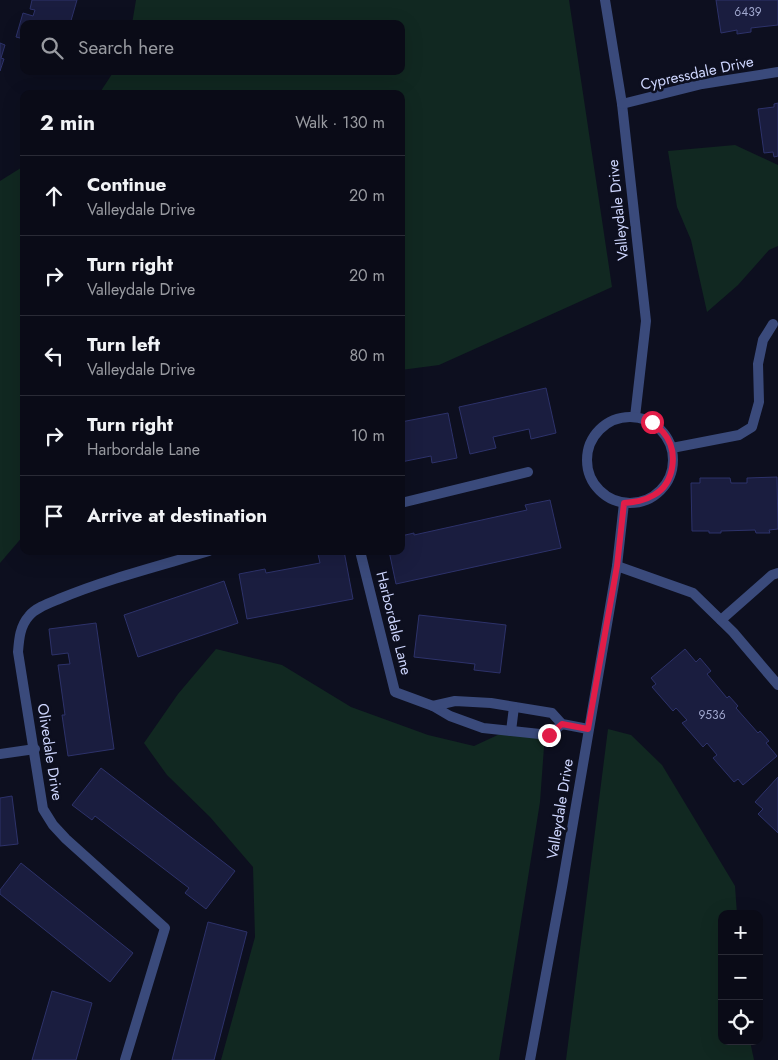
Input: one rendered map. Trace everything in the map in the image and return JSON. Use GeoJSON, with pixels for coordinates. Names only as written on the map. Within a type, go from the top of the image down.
{"type":"FeatureCollection","features":[{"type":"Feature","properties":{"kind":"street","name":"Valleydale Drive"},"geometry":{"type":"LineString","coordinates":[[605,0],[622,104],[646,321],[635,417]]}},
{"type":"Feature","properties":{"kind":"street","name":"Cypressdale Drive"},"geometry":{"type":"LineString","coordinates":[[622,104],[702,84],[778,72]]}},
{"type":"Feature","properties":{"kind":"street"},"geometry":{"type":"LineString","coordinates":[[672,448],[739,435],[752,427],[759,402],[758,364],[763,340],[773,324]]}},
{"type":"Feature","properties":{"kind":"street"},"geometry":{"type":"LineString","coordinates":[[635,417],[652,422],[664,433],[672,448],[673,465],[667,481],[656,494],[641,502],[624,503],[608,497],[595,486],[588,471],[586,454],[592,438],[603,425],[618,418],[635,417]]}},
{"type":"Feature","properties":{"kind":"street"},"geometry":{"type":"LineString","coordinates":[[405,502],[528,472]]}},
{"type":"Feature","properties":{"kind":"street","name":"Valleydale Drive"},"geometry":{"type":"LineString","coordinates":[[530,1060],[562,887],[617,566],[624,503]]}},
{"type":"Feature","properties":{"kind":"street","name":"Olivedale Drive"},"geometry":{"type":"LineString","coordinates":[[125,1060],[165,928],[66,839],[53,825],[43,808],[18,652],[21,630],[29,615],[46,605],[85,588],[196,555]]}},
{"type":"Feature","properties":{"kind":"street","name":"Harbordale Lane"},"geometry":{"type":"LineString","coordinates":[[361,555],[396,692],[433,706],[450,716],[483,728],[549,735],[562,724]]}},
{"type":"Feature","properties":{"kind":"street"},"geometry":{"type":"LineString","coordinates":[[617,566],[693,594],[733,632],[778,685]]}},
{"type":"Feature","properties":{"kind":"street"},"geometry":{"type":"LineString","coordinates":[[721,620],[772,575],[778,573]]}},
{"type":"Feature","properties":{"kind":"street"},"geometry":{"type":"LineString","coordinates":[[433,706],[455,700],[491,703],[552,713],[562,724],[588,729]]}},
{"type":"Feature","properties":{"kind":"street"},"geometry":{"type":"LineString","coordinates":[[511,731],[514,707]]}},
{"type":"Feature","properties":{"kind":"street"},"geometry":{"type":"LineString","coordinates":[[0,754],[35,749]]}},
{"type":"Feature","properties":{"kind":"green space"},"geometry":{"type":"Polygon","coordinates":[[[136,0],[569,0],[612,287],[439,365],[405,369],[405,90],[102,90],[111,75],[405,75],[405,20],[133,20],[136,0]]]}},
{"type":"Feature","properties":{"kind":"green space"},"geometry":{"type":"Polygon","coordinates":[[[735,145],[778,165],[778,246],[769,250],[738,285],[707,312],[691,240],[677,207],[668,151],[735,145]]]}},
{"type":"Feature","properties":{"kind":"green space"},"geometry":{"type":"Polygon","coordinates":[[[20,168],[20,540],[0,563],[0,181],[20,168]]]}},
{"type":"Feature","properties":{"kind":"green space"},"geometry":{"type":"Polygon","coordinates":[[[216,649],[282,665],[351,707],[428,735],[474,746],[515,727],[545,733],[540,802],[499,1060],[221,1060],[255,937],[253,867],[210,817],[167,775],[144,743],[178,694],[216,649]]]}},
{"type":"Feature","properties":{"kind":"green space"},"geometry":{"type":"Polygon","coordinates":[[[608,729],[631,735],[662,765],[735,886],[737,910],[718,910],[718,1045],[751,1045],[754,1060],[566,1060],[608,729]]]}},
{"type":"Feature","properties":{"kind":"building"},"geometry":{"type":"Polygon","coordinates":[[[32,0],[77,0],[71,20],[21,20],[23,13],[33,16],[35,10],[30,9],[32,0]]]}},
{"type":"Feature","properties":{"kind":"building"},"geometry":{"type":"Polygon","coordinates":[[[716,0],[778,0],[778,25],[751,28],[751,32],[737,34],[737,30],[721,33],[716,0]]]}},
{"type":"Feature","properties":{"kind":"building"},"geometry":{"type":"Polygon","coordinates":[[[20,23],[20,38],[16,37],[20,23]]]}},
{"type":"Feature","properties":{"kind":"building"},"geometry":{"type":"Polygon","coordinates":[[[0,43],[5,45],[1,58],[4,59],[0,71],[0,43]]]}},
{"type":"Feature","properties":{"kind":"building"},"geometry":{"type":"Polygon","coordinates":[[[778,103],[778,156],[774,157],[773,152],[764,153],[758,109],[774,107],[774,104],[778,103]]]}},
{"type":"Feature","properties":{"kind":"building"},"geometry":{"type":"Polygon","coordinates":[[[546,388],[556,433],[531,439],[529,429],[493,437],[496,448],[470,454],[459,407],[546,388]]]}},
{"type":"Feature","properties":{"kind":"building"},"geometry":{"type":"Polygon","coordinates":[[[448,413],[457,458],[432,463],[431,456],[405,461],[405,421],[448,413]]]}},
{"type":"Feature","properties":{"kind":"building"},"geometry":{"type":"Polygon","coordinates":[[[777,477],[778,529],[769,530],[770,533],[756,533],[755,530],[721,531],[721,533],[692,531],[691,483],[700,483],[700,478],[730,478],[731,483],[747,483],[747,478],[777,477]]]}},
{"type":"Feature","properties":{"kind":"building"},"geometry":{"type":"Polygon","coordinates":[[[550,500],[561,548],[396,584],[390,555],[405,555],[405,535],[414,533],[414,535],[527,510],[525,505],[550,500]]]}},
{"type":"Feature","properties":{"kind":"building"},"geometry":{"type":"Polygon","coordinates":[[[318,555],[345,555],[353,599],[247,619],[239,574],[265,569],[266,573],[320,563],[318,555]]]}},
{"type":"Feature","properties":{"kind":"building"},"geometry":{"type":"Polygon","coordinates":[[[224,581],[238,623],[138,657],[124,615],[224,581]]]}},
{"type":"Feature","properties":{"kind":"building"},"geometry":{"type":"Polygon","coordinates":[[[419,615],[506,625],[500,673],[474,670],[475,664],[414,657],[419,615]]]}},
{"type":"Feature","properties":{"kind":"building"},"geometry":{"type":"Polygon","coordinates":[[[96,623],[114,749],[68,756],[58,665],[70,664],[68,653],[52,655],[49,629],[96,623]]]}},
{"type":"Feature","properties":{"kind":"building"},"geometry":{"type":"Polygon","coordinates":[[[685,649],[696,662],[700,658],[711,671],[707,674],[727,698],[729,696],[738,706],[736,708],[758,733],[760,731],[769,741],[766,743],[777,756],[743,785],[738,779],[734,782],[713,758],[717,755],[707,743],[703,747],[682,723],[687,720],[676,708],[673,711],[652,687],[656,684],[651,678],[685,649]]]}},
{"type":"Feature","properties":{"kind":"building"},"geometry":{"type":"Polygon","coordinates":[[[101,768],[235,871],[206,909],[185,893],[189,888],[95,816],[92,820],[72,805],[101,768]]]}},
{"type":"Feature","properties":{"kind":"building"},"geometry":{"type":"Polygon","coordinates":[[[778,777],[778,833],[758,814],[763,809],[755,802],[778,777]]]}},
{"type":"Feature","properties":{"kind":"building"},"geometry":{"type":"Polygon","coordinates":[[[12,796],[18,844],[0,846],[0,798],[12,796]]]}},
{"type":"Feature","properties":{"kind":"building"},"geometry":{"type":"Polygon","coordinates":[[[21,863],[133,953],[110,982],[0,894],[0,890],[21,863]]]}},
{"type":"Feature","properties":{"kind":"building"},"geometry":{"type":"Polygon","coordinates":[[[208,922],[247,932],[214,1060],[172,1060],[208,922]]]}},
{"type":"Feature","properties":{"kind":"building"},"geometry":{"type":"Polygon","coordinates":[[[52,991],[92,1003],[76,1060],[32,1060],[52,991]]]}},
{"type":"Feature","properties":{"kind":"route"},"geometry":{"type":"LineString","coordinates":[[549,735],[562,724],[588,729],[617,566],[624,503],[641,502],[656,494],[667,481],[673,465],[672,448],[664,433],[652,422]]}}]}
